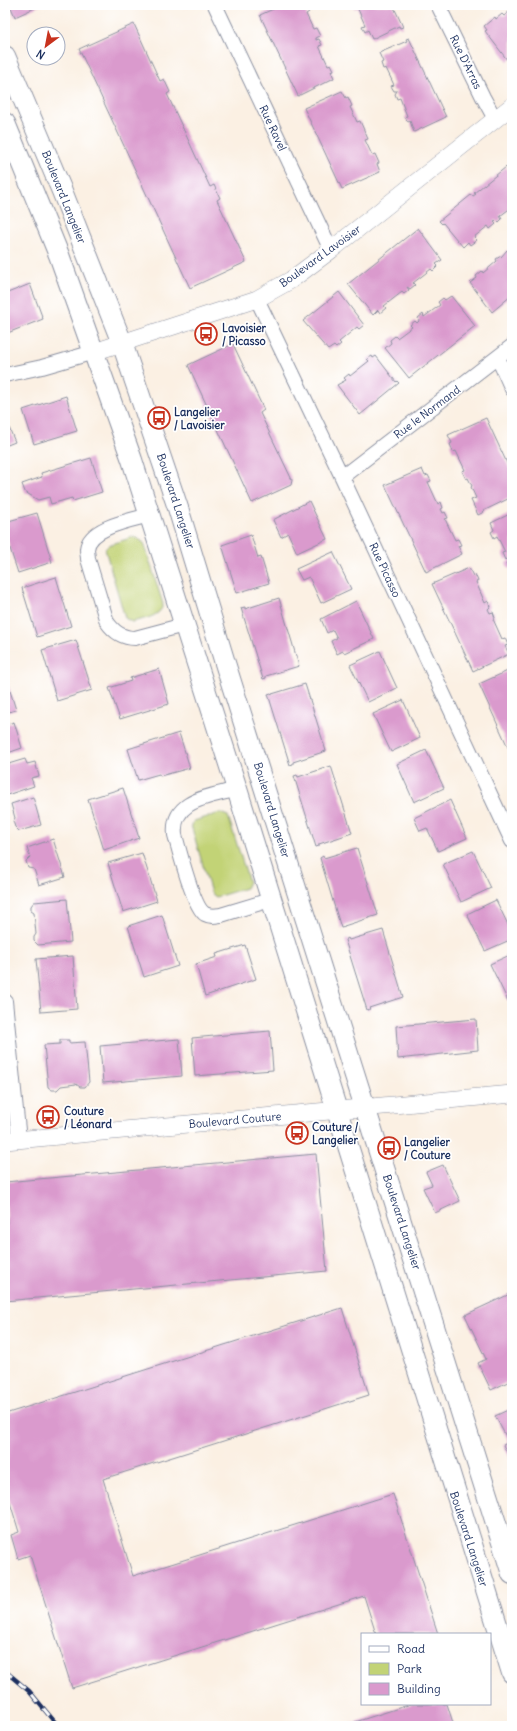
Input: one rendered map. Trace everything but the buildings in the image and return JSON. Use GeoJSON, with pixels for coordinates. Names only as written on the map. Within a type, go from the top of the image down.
{"type":"FeatureCollection","features":[{"type":"Feature","properties":{"kind":"main road","name":"Boulevard Langelier"},"geometry":{"type":"LineString","coordinates":[[5,56],[62,191],[122,343],[191,546],[225,663],[512,1574]]}},
{"type":"Feature","properties":{"kind":"main road","name":"Boulevard Langelier"},"geometry":{"type":"LineString","coordinates":[[5,123],[52,235],[150,516],[237,789],[270,900],[512,1673]]}},
{"type":"Feature","properties":{"kind":"street","name":"Rue Ravel"},"geometry":{"type":"LineString","coordinates":[[216,5],[331,250]]}},
{"type":"Feature","properties":{"kind":"street","name":"Rue D'Arras"},"geometry":{"type":"LineString","coordinates":[[438,5],[495,119]]}},
{"type":"Feature","properties":{"kind":"street","name":"Boulevard Lavoisier"},"geometry":{"type":"LineString","coordinates":[[5,375],[42,367],[94,352],[257,299],[291,280],[331,250],[512,106]]}},
{"type":"Feature","properties":{"kind":"street","name":"Rue Picasso"},"geometry":{"type":"LineString","coordinates":[[257,299],[512,841]]}},
{"type":"Feature","properties":{"kind":"street","name":"Rue le Normand"},"geometry":{"type":"LineString","coordinates":[[342,477],[512,346]]}},
{"type":"Feature","properties":{"kind":"street"},"geometry":{"type":"LineString","coordinates":[[498,358],[512,389]]}},
{"type":"Feature","properties":{"kind":"street"},"geometry":{"type":"LineString","coordinates":[[150,516],[105,528],[90,540],[87,550],[88,559],[106,622],[119,635],[127,638],[135,638],[184,625]]}},
{"type":"Feature","properties":{"kind":"street"},"geometry":{"type":"LineString","coordinates":[[237,789],[189,804],[181,809],[176,816],[174,826],[175,835],[194,896],[204,914],[212,917],[270,900]]}},
{"type":"Feature","properties":{"kind":"street"},"geometry":{"type":"LineString","coordinates":[[5,1001],[12,1140]]}},
{"type":"Feature","properties":{"kind":"street","name":"Boulevard Couture"},"geometry":{"type":"LineString","coordinates":[[12,1140],[512,1094]]}},
{"type":"Feature","properties":{"kind":"green space"},"geometry":{"type":"Polygon","coordinates":[[[133,537],[144,543],[163,604],[162,608],[155,615],[132,622],[125,618],[105,549],[109,545],[133,537]]]}},
{"type":"Feature","properties":{"kind":"green space"},"geometry":{"type":"Polygon","coordinates":[[[220,813],[228,816],[249,882],[246,888],[216,897],[211,893],[191,825],[194,821],[220,813]]]}},
{"type":"Feature","properties":{"kind":"railway"},"geometry":{"type":"LineString","coordinates":[[5,1671],[29,1691],[58,1726]]}},
{"type":"Feature","properties":{"kind":"place","name":"Lavoisier / Picasso"},"geometry":{"type":"Point","coordinates":[206,334]}},
{"type":"Feature","properties":{"kind":"place","name":"Langelier / Lavoisier"},"geometry":{"type":"Point","coordinates":[159,418]}},
{"type":"Feature","properties":{"kind":"place","name":"Couture / Léonard"},"geometry":{"type":"Point","coordinates":[48,1117]}},
{"type":"Feature","properties":{"kind":"place","name":"Couture / Langelier"},"geometry":{"type":"Point","coordinates":[297,1133]}},
{"type":"Feature","properties":{"kind":"place","name":"Langelier / Couture"},"geometry":{"type":"Point","coordinates":[389,1148]}}]}
